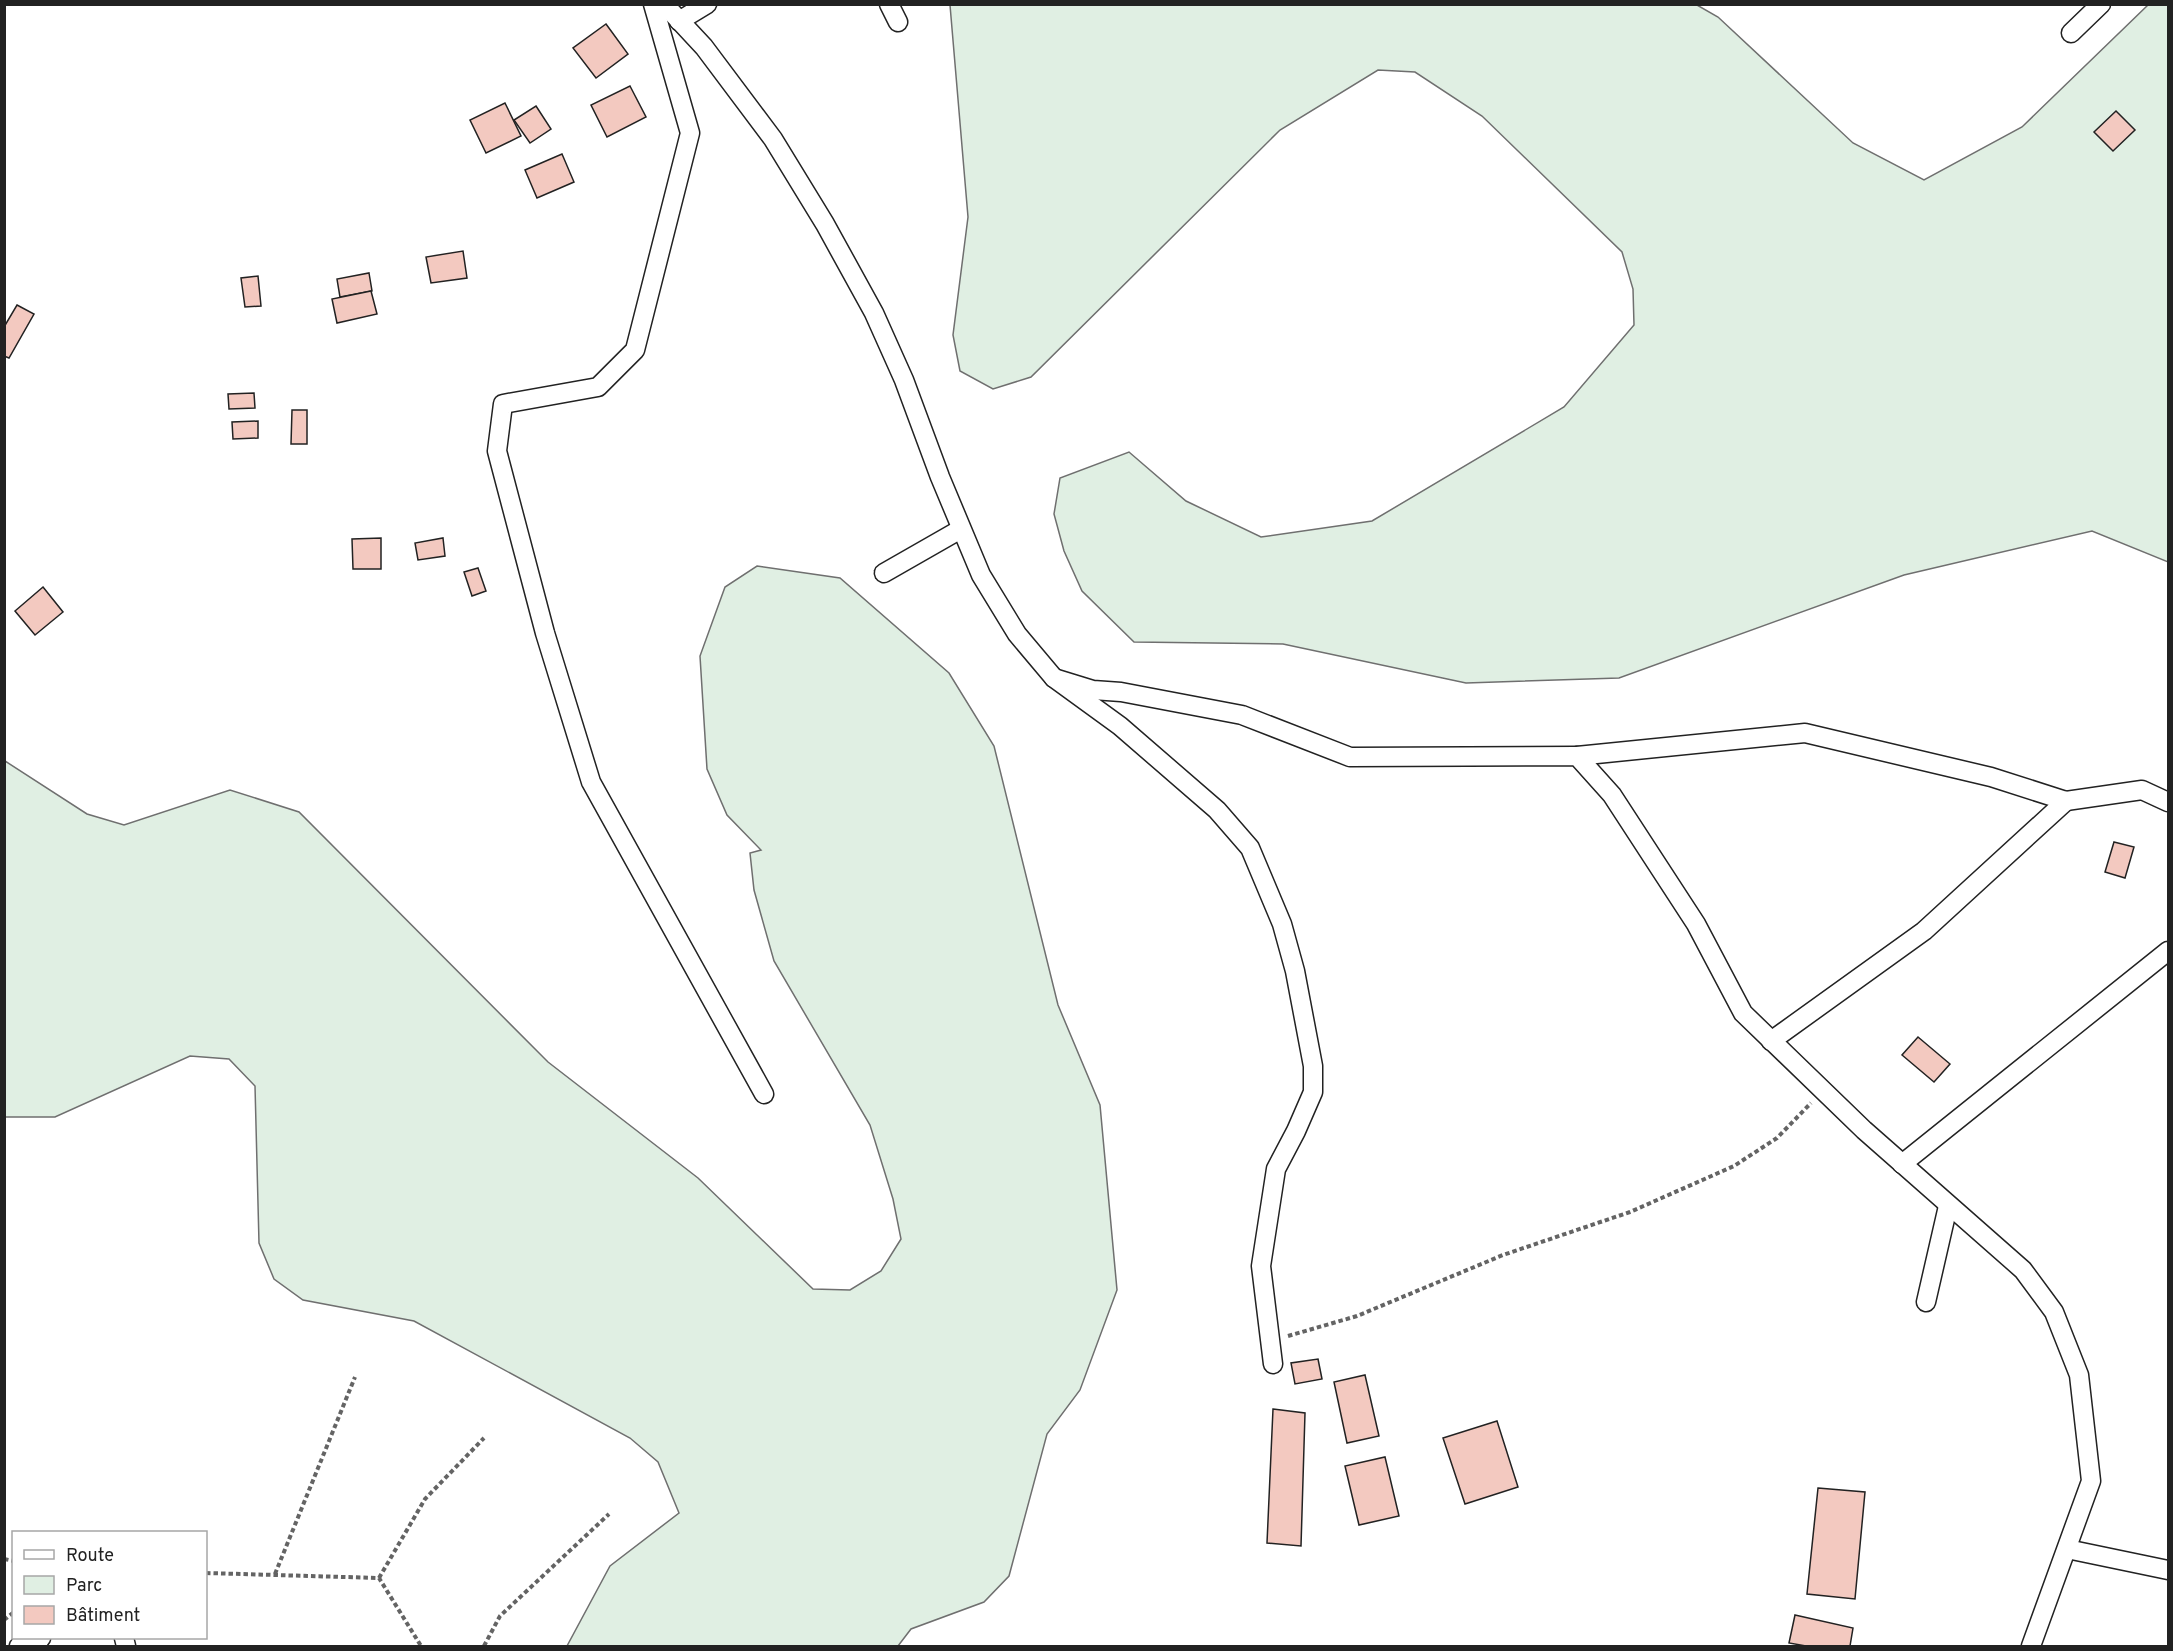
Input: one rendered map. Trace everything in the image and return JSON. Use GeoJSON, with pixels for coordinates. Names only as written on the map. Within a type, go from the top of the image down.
{"type":"FeatureCollection","features":[{"type":"Feature","properties":{"kind":"street"},"geometry":{"type":"LineString","coordinates":[[653,4],[690,133],[635,350],[598,387],[503,404],[497,451],[545,633],[591,782],[764,1094]]}},
{"type":"Feature","properties":{"kind":"street"},"geometry":{"type":"LineString","coordinates":[[664,4],[704,47],[773,139],[831,234],[874,313],[900,370],[981,575],[1017,634],[1054,678],[1120,726],[1217,810],[1250,848],[1282,924],[1295,971],[1313,1066],[1313,1092],[1276,1169],[1261,1266],[1273,1364]]}},
{"type":"Feature","properties":{"kind":"street"},"geometry":{"type":"LineString","coordinates":[[680,21],[707,4]]}},
{"type":"Feature","properties":{"kind":"street"},"geometry":{"type":"LineString","coordinates":[[889,4],[898,22]]}},
{"type":"Feature","properties":{"kind":"street"},"geometry":{"type":"LineString","coordinates":[[2071,33],[2101,4]]}},
{"type":"Feature","properties":{"kind":"street"},"geometry":{"type":"LineString","coordinates":[[884,573],[961,529]]}},
{"type":"Feature","properties":{"kind":"street"},"geometry":{"type":"LineString","coordinates":[[1054,678],[1093,690],[1121,692],[1242,715],[1350,757],[1577,756],[1805,734],[1991,777],[2066,801],[2142,790],[2169,802]]}},
{"type":"Feature","properties":{"kind":"street"},"geometry":{"type":"LineString","coordinates":[[1577,756],[1612,795],[1696,924],[1743,1014],[1902,1164],[2023,1270],[2054,1312],[2079,1375],[2091,1481],[2031,1647]]}},
{"type":"Feature","properties":{"kind":"street"},"geometry":{"type":"LineString","coordinates":[[1771,1041],[1924,931],[2066,801]]}},
{"type":"Feature","properties":{"kind":"street"},"geometry":{"type":"LineString","coordinates":[[1902,1164],[2169,951]]}},
{"type":"Feature","properties":{"kind":"street"},"geometry":{"type":"LineString","coordinates":[[1926,1302],[1948,1206]]}},
{"type":"Feature","properties":{"kind":"street"},"geometry":{"type":"LineString","coordinates":[[2067,1549],[2169,1570]]}},
{"type":"Feature","properties":{"kind":"street"},"geometry":{"type":"LineString","coordinates":[[18,1647],[38,1639]]}},
{"type":"Feature","properties":{"kind":"path"},"geometry":{"type":"LineString","coordinates":[[1270,1341],[1356,1316],[1503,1255],[1630,1212],[1734,1166],[1777,1138],[1823,1091]]}},
{"type":"Feature","properties":{"kind":"path"},"geometry":{"type":"LineString","coordinates":[[275,1574],[355,1377]]}},
{"type":"Feature","properties":{"kind":"path"},"geometry":{"type":"LineString","coordinates":[[378,1578],[425,1499],[484,1438]]}},
{"type":"Feature","properties":{"kind":"path"},"geometry":{"type":"LineString","coordinates":[[484,1647],[500,1616],[609,1514]]}},
{"type":"Feature","properties":{"kind":"path"},"geometry":{"type":"LineString","coordinates":[[207,1573],[378,1578]]}},
{"type":"Feature","properties":{"kind":"path"},"geometry":{"type":"LineString","coordinates":[[378,1578],[421,1647]]}},
{"type":"Feature","properties":{"kind":"green space"},"geometry":{"type":"Polygon","coordinates":[[[950,5],[1697,5],[1718,17],[1853,143],[1924,180],[2022,127],[2148,5],[2168,5],[2168,562],[2092,531],[1904,575],[1619,678],[1466,683],[1283,644],[1134,642],[1082,591],[1064,551],[1054,514],[1060,478],[1129,452],[1186,501],[1261,537],[1372,521],[1564,407],[1634,325],[1633,289],[1622,252],[1482,116],[1415,72],[1378,70],[1280,130],[1031,377],[993,389],[960,371],[953,335],[968,217],[950,5]]]}},
{"type":"Feature","properties":{"kind":"green space"},"geometry":{"type":"Polygon","coordinates":[[[757,566],[840,578],[949,673],[994,746],[1058,1005],[1100,1105],[1117,1290],[1080,1390],[1047,1434],[1009,1576],[984,1602],[911,1629],[898,1646],[567,1646],[610,1566],[679,1513],[658,1462],[630,1438],[414,1321],[303,1300],[274,1279],[259,1243],[255,1086],[229,1059],[190,1056],[55,1117],[5,1117],[5,761],[87,814],[124,825],[230,790],[299,812],[548,1062],[698,1178],[813,1289],[850,1290],[881,1271],[901,1239],[893,1199],[870,1125],[774,961],[754,890],[750,853],[761,850],[727,815],[707,769],[700,656],[725,587],[757,566]]]}},
{"type":"Feature","properties":{"kind":"building"},"geometry":{"type":"Polygon","coordinates":[[[606,24],[628,54],[596,78],[573,48],[606,24]]]}},
{"type":"Feature","properties":{"kind":"building"},"geometry":{"type":"Polygon","coordinates":[[[630,86],[646,117],[607,137],[591,105],[630,86]]]}},
{"type":"Feature","properties":{"kind":"building"},"geometry":{"type":"Polygon","coordinates":[[[505,103],[521,136],[486,153],[470,120],[505,103]]]}},
{"type":"Feature","properties":{"kind":"building"},"geometry":{"type":"Polygon","coordinates":[[[536,106],[551,129],[530,143],[514,120],[536,106]]]}},
{"type":"Feature","properties":{"kind":"building"},"geometry":{"type":"Polygon","coordinates":[[[2116,111],[2135,130],[2113,151],[2094,132],[2116,111]]]}},
{"type":"Feature","properties":{"kind":"building"},"geometry":{"type":"Polygon","coordinates":[[[562,154],[574,182],[537,198],[525,170],[562,154]]]}},
{"type":"Feature","properties":{"kind":"building"},"geometry":{"type":"Polygon","coordinates":[[[463,251],[467,278],[431,283],[426,257],[463,251]]]}},
{"type":"Feature","properties":{"kind":"building"},"geometry":{"type":"Polygon","coordinates":[[[369,273],[372,291],[340,297],[337,279],[369,273]]]}},
{"type":"Feature","properties":{"kind":"building"},"geometry":{"type":"Polygon","coordinates":[[[258,276],[261,306],[245,307],[241,278],[258,276]]]}},
{"type":"Feature","properties":{"kind":"building"},"geometry":{"type":"Polygon","coordinates":[[[371,291],[377,314],[337,323],[332,299],[371,291]]]}},
{"type":"Feature","properties":{"kind":"building"},"geometry":{"type":"Polygon","coordinates":[[[17,305],[34,314],[9,358],[4,356],[4,327],[17,305]]]}},
{"type":"Feature","properties":{"kind":"building"},"geometry":{"type":"Polygon","coordinates":[[[254,393],[255,408],[229,409],[228,394],[254,393]]]}},
{"type":"Feature","properties":{"kind":"building"},"geometry":{"type":"Polygon","coordinates":[[[292,410],[307,410],[307,444],[291,444],[292,410]]]}},
{"type":"Feature","properties":{"kind":"building"},"geometry":{"type":"Polygon","coordinates":[[[258,421],[258,438],[233,439],[232,422],[258,421]]]}},
{"type":"Feature","properties":{"kind":"building"},"geometry":{"type":"Polygon","coordinates":[[[381,538],[381,569],[353,569],[352,539],[381,538]]]}},
{"type":"Feature","properties":{"kind":"building"},"geometry":{"type":"Polygon","coordinates":[[[443,538],[445,556],[418,560],[415,543],[443,538]]]}},
{"type":"Feature","properties":{"kind":"building"},"geometry":{"type":"Polygon","coordinates":[[[478,568],[486,591],[472,596],[464,572],[478,568]]]}},
{"type":"Feature","properties":{"kind":"building"},"geometry":{"type":"Polygon","coordinates":[[[43,587],[63,612],[35,635],[15,611],[43,587]]]}},
{"type":"Feature","properties":{"kind":"building"},"geometry":{"type":"Polygon","coordinates":[[[2114,842],[2134,847],[2125,878],[2105,872],[2114,842]]]}},
{"type":"Feature","properties":{"kind":"building"},"geometry":{"type":"Polygon","coordinates":[[[1918,1037],[1950,1064],[1934,1082],[1902,1055],[1918,1037]]]}},
{"type":"Feature","properties":{"kind":"building"},"geometry":{"type":"Polygon","coordinates":[[[1318,1359],[1322,1379],[1295,1384],[1291,1363],[1318,1359]]]}},
{"type":"Feature","properties":{"kind":"building"},"geometry":{"type":"Polygon","coordinates":[[[1365,1375],[1379,1436],[1347,1443],[1334,1382],[1365,1375]]]}},
{"type":"Feature","properties":{"kind":"building"},"geometry":{"type":"Polygon","coordinates":[[[1273,1409],[1305,1413],[1301,1546],[1267,1543],[1273,1409]]]}},
{"type":"Feature","properties":{"kind":"building"},"geometry":{"type":"Polygon","coordinates":[[[1497,1421],[1518,1487],[1465,1504],[1443,1438],[1497,1421]]]}},
{"type":"Feature","properties":{"kind":"building"},"geometry":{"type":"Polygon","coordinates":[[[1385,1457],[1399,1516],[1359,1525],[1345,1466],[1385,1457]]]}},
{"type":"Feature","properties":{"kind":"building"},"geometry":{"type":"Polygon","coordinates":[[[1818,1488],[1865,1492],[1855,1599],[1807,1594],[1818,1488]]]}},
{"type":"Feature","properties":{"kind":"building"},"geometry":{"type":"Polygon","coordinates":[[[1795,1615],[1853,1628],[1850,1646],[1806,1646],[1789,1643],[1795,1615]]]}}]}
